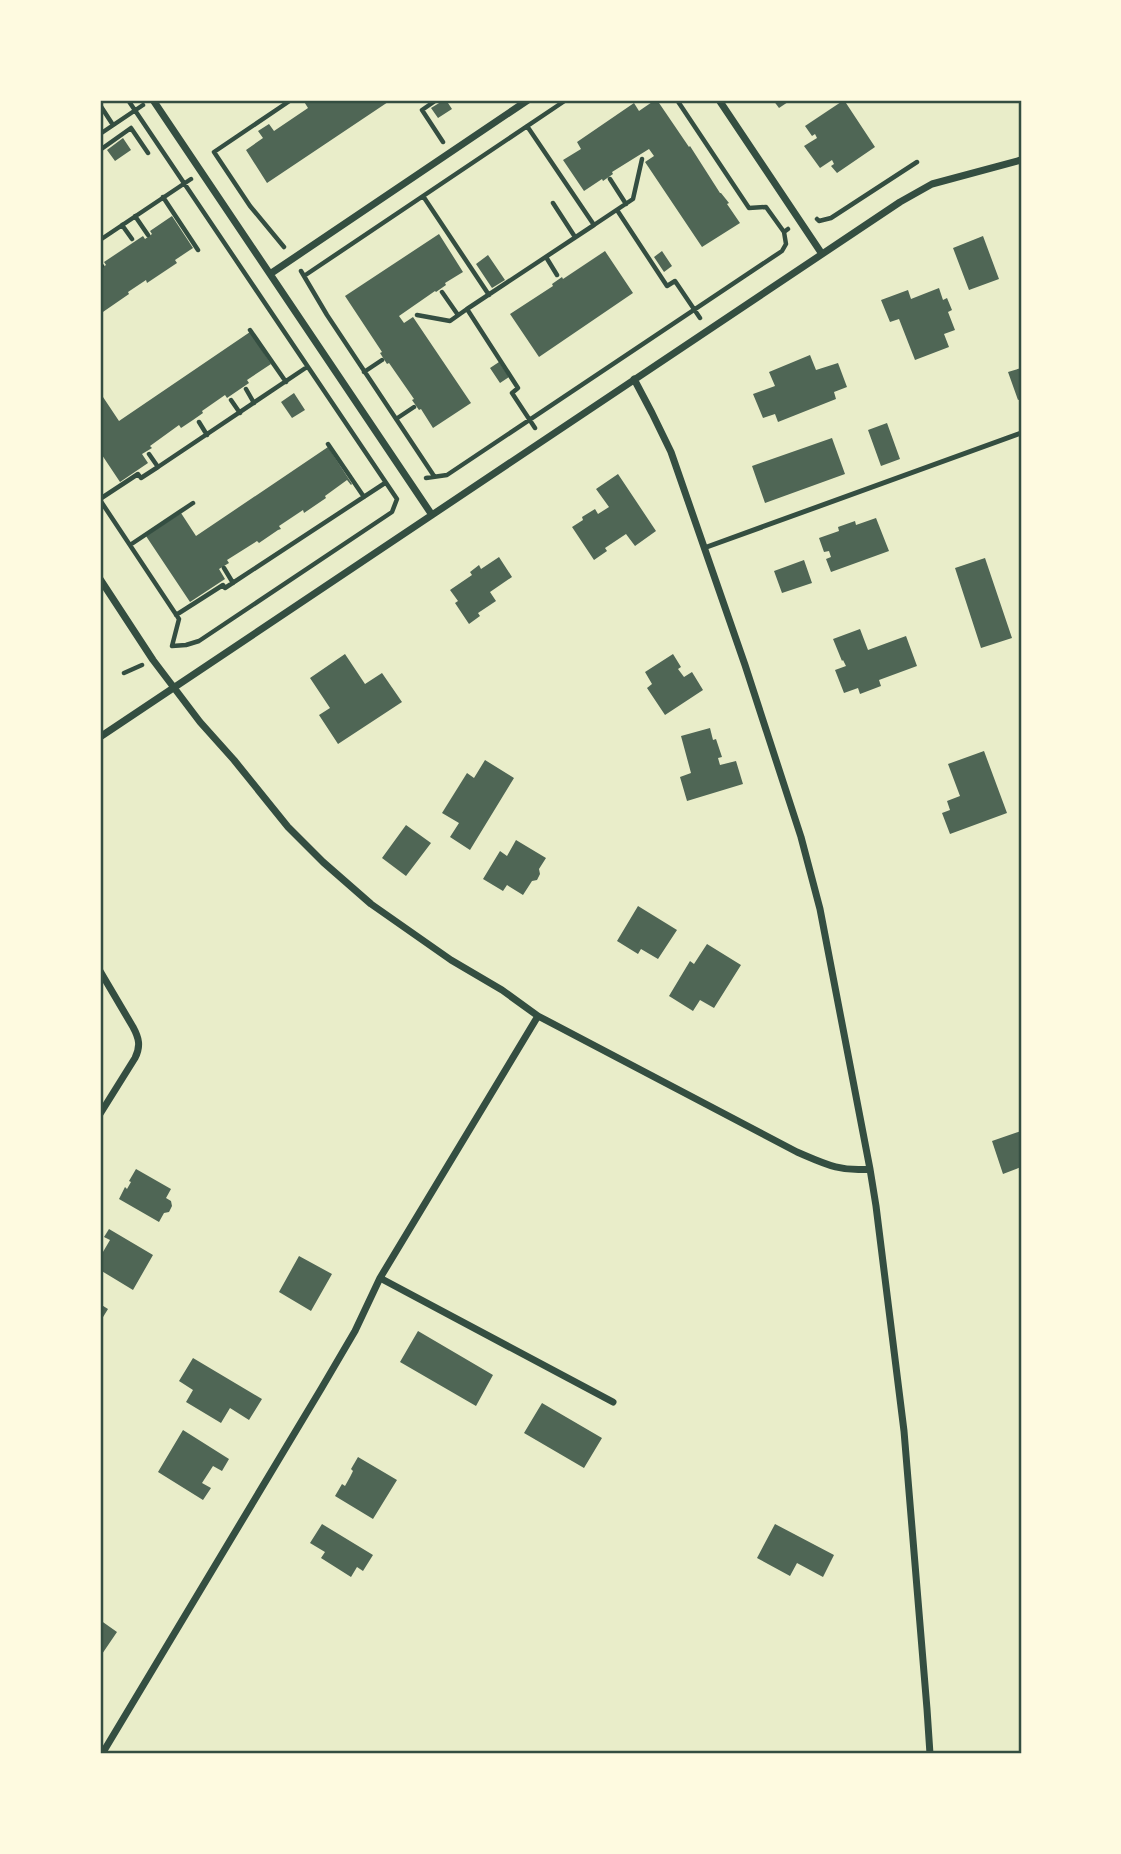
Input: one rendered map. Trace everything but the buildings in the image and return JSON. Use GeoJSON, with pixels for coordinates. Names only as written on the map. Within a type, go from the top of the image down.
{"type":"FeatureCollection","features":[{"type":"Feature","properties":{"kind":"street"},"geometry":{"type":"LineString","coordinates":[[152,100],[432,515]]}},
{"type":"Feature","properties":{"kind":"street"},"geometry":{"type":"LineString","coordinates":[[270,274],[528,100]]}},
{"type":"Feature","properties":{"kind":"street"},"geometry":{"type":"LineString","coordinates":[[719,100],[822,254]]}},
{"type":"Feature","properties":{"kind":"street"},"geometry":{"type":"LineString","coordinates":[[100,737],[708,329],[925,188],[1021,160]]}},
{"type":"Feature","properties":{"kind":"street"},"geometry":{"type":"LineString","coordinates":[[634,379],[671,452],[780,769],[820,909],[870,1169],[904,1431],[930,1754]]}},
{"type":"Feature","properties":{"kind":"street"},"geometry":{"type":"LineString","coordinates":[[100,579],[174,688],[288,827],[371,904],[538,1016],[797,1152],[832,1167],[851,1171],[870,1169]]}},
{"type":"Feature","properties":{"kind":"street"},"geometry":{"type":"LineString","coordinates":[[100,971],[138,1036],[139,1050],[100,1114]]}},
{"type":"Feature","properties":{"kind":"street"},"geometry":{"type":"LineString","coordinates":[[102,1754],[328,1377],[355,1331],[380,1278],[538,1016]]}},
{"type":"Feature","properties":{"kind":"street"},"geometry":{"type":"LineString","coordinates":[[380,1278],[614,1402]]}},
{"type":"Feature","properties":{"kind":"lane"},"geometry":{"type":"LineString","coordinates":[[704,548],[1021,433]]}},
{"type":"Feature","properties":{"kind":"path"},"geometry":{"type":"LineString","coordinates":[[128,100],[397,499]]}},
{"type":"Feature","properties":{"kind":"path"},"geometry":{"type":"LineString","coordinates":[[100,134],[152,100]]}},
{"type":"Feature","properties":{"kind":"path"},"geometry":{"type":"LineString","coordinates":[[100,240],[195,176],[205,157],[291,100]]}},
{"type":"Feature","properties":{"kind":"path"},"geometry":{"type":"LineString","coordinates":[[434,100],[422,110],[449,151]]}},
{"type":"Feature","properties":{"kind":"path"},"geometry":{"type":"LineString","coordinates":[[304,276],[566,100]]}},
{"type":"Feature","properties":{"kind":"path"},"geometry":{"type":"LineString","coordinates":[[325,356],[141,478],[138,474],[100,499],[179,619],[172,646],[199,641],[392,512],[397,499],[412,486],[423,479],[447,475],[782,251],[786,244],[784,232],[766,207],[749,208],[677,100]]}},
{"type":"Feature","properties":{"kind":"path"},"geometry":{"type":"LineString","coordinates":[[100,104],[113,125]]}},
{"type":"Feature","properties":{"kind":"path"},"geometry":{"type":"LineString","coordinates":[[527,126],[594,225]]}},
{"type":"Feature","properties":{"kind":"path"},"geometry":{"type":"LineString","coordinates":[[100,149],[131,128],[148,153]]}},
{"type":"Feature","properties":{"kind":"path"},"geometry":{"type":"LineString","coordinates":[[214,152],[250,206],[293,258],[327,315],[434,477]]}},
{"type":"Feature","properties":{"kind":"path"},"geometry":{"type":"LineString","coordinates":[[417,314],[450,321],[626,204],[633,199],[642,159]]}},
{"type":"Feature","properties":{"kind":"path"},"geometry":{"type":"LineString","coordinates":[[784,232],[814,213],[819,221],[831,218],[917,162]]}},
{"type":"Feature","properties":{"kind":"path"},"geometry":{"type":"LineString","coordinates":[[610,179],[626,204]]}},
{"type":"Feature","properties":{"kind":"path"},"geometry":{"type":"LineString","coordinates":[[422,196],[489,295]]}},
{"type":"Feature","properties":{"kind":"path"},"geometry":{"type":"LineString","coordinates":[[163,197],[198,250]]}},
{"type":"Feature","properties":{"kind":"path"},"geometry":{"type":"LineString","coordinates":[[553,203],[575,237]]}},
{"type":"Feature","properties":{"kind":"path"},"geometry":{"type":"LineString","coordinates":[[617,209],[667,286],[675,281],[708,329]]}},
{"type":"Feature","properties":{"kind":"path"},"geometry":{"type":"LineString","coordinates":[[135,216],[148,235]]}},
{"type":"Feature","properties":{"kind":"path"},"geometry":{"type":"LineString","coordinates":[[122,225],[132,239]]}},
{"type":"Feature","properties":{"kind":"path"},"geometry":{"type":"LineString","coordinates":[[546,257],[557,275]]}},
{"type":"Feature","properties":{"kind":"path"},"geometry":{"type":"LineString","coordinates":[[442,292],[458,315]]}},
{"type":"Feature","properties":{"kind":"path"},"geometry":{"type":"LineString","coordinates":[[467,309],[518,388],[512,393],[543,441]]}},
{"type":"Feature","properties":{"kind":"path"},"geometry":{"type":"LineString","coordinates":[[250,330],[286,382]]}},
{"type":"Feature","properties":{"kind":"path"},"geometry":{"type":"LineString","coordinates":[[364,372],[382,360]]}},
{"type":"Feature","properties":{"kind":"path"},"geometry":{"type":"LineString","coordinates":[[246,389],[254,403]]}},
{"type":"Feature","properties":{"kind":"path"},"geometry":{"type":"LineString","coordinates":[[231,400],[240,412]]}},
{"type":"Feature","properties":{"kind":"path"},"geometry":{"type":"LineString","coordinates":[[396,419],[414,407]]}},
{"type":"Feature","properties":{"kind":"path"},"geometry":{"type":"LineString","coordinates":[[200,422],[207,435]]}},
{"type":"Feature","properties":{"kind":"path"},"geometry":{"type":"LineString","coordinates":[[327,444],[364,497]]}},
{"type":"Feature","properties":{"kind":"path"},"geometry":{"type":"LineString","coordinates":[[149,454],[158,467]]}},
{"type":"Feature","properties":{"kind":"path"},"geometry":{"type":"LineString","coordinates":[[176,615],[223,585],[225,588],[233,583],[402,471]]}},
{"type":"Feature","properties":{"kind":"path"},"geometry":{"type":"LineString","coordinates":[[130,545],[193,503]]}},
{"type":"Feature","properties":{"kind":"path"},"geometry":{"type":"LineString","coordinates":[[224,568],[233,583]]}}]}
